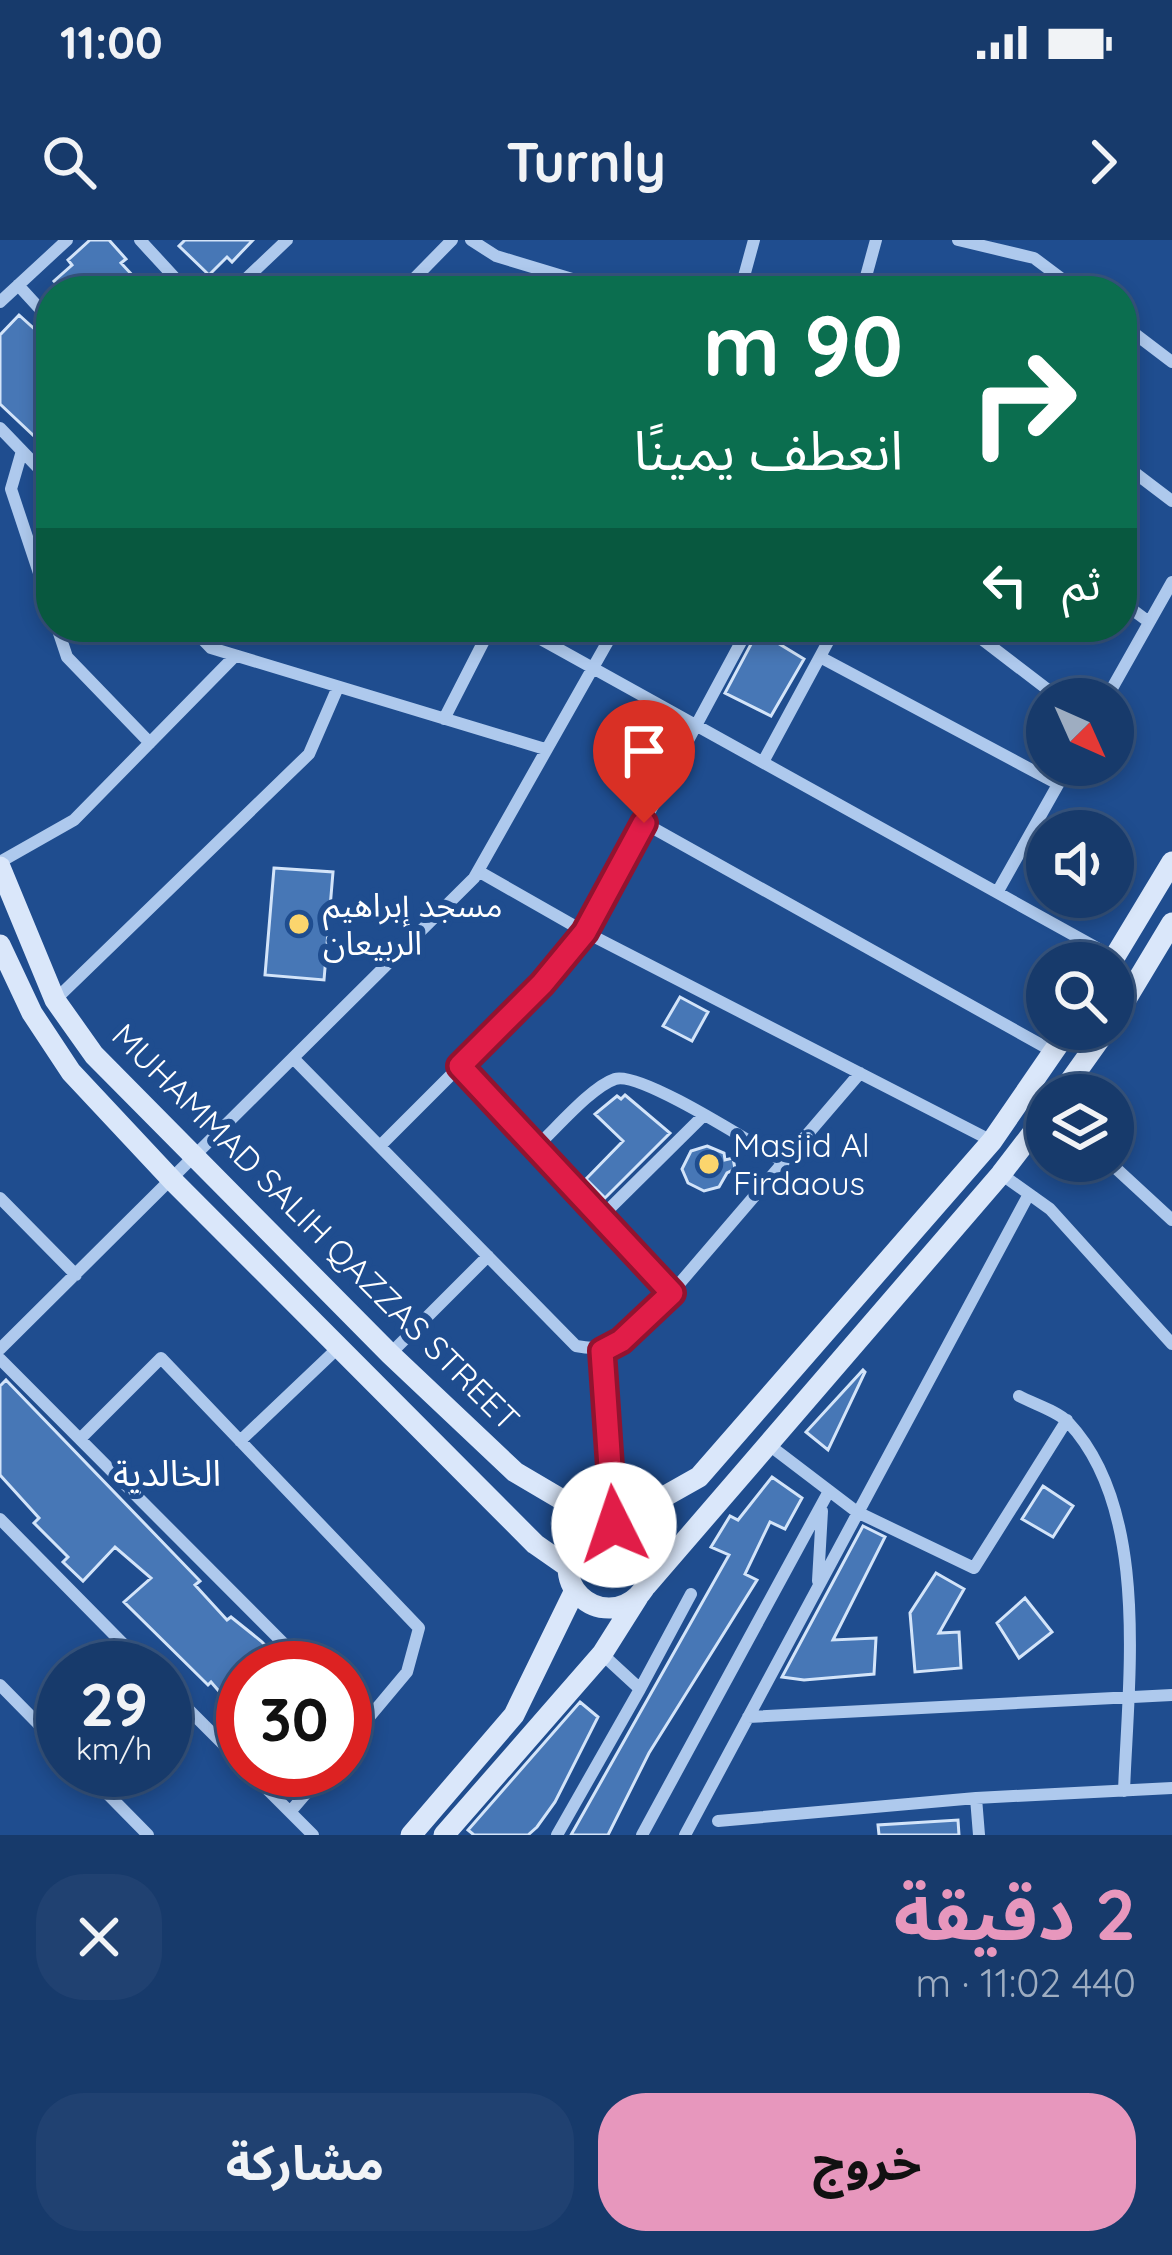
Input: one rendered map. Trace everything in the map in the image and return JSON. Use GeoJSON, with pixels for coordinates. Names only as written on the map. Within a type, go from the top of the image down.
{"type":"FeatureCollection","features":[{"type":"Feature","properties":{"kind":"street"},"geometry":{"type":"LineString","coordinates":[[0,302],[67,240]]}},
{"type":"Feature","properties":{"kind":"street"},"geometry":{"type":"LineString","coordinates":[[140,240],[173,276]]}},
{"type":"Feature","properties":{"kind":"street"},"geometry":{"type":"LineString","coordinates":[[248,276],[287,240]]}},
{"type":"Feature","properties":{"kind":"street"},"geometry":{"type":"LineString","coordinates":[[417,276],[452,240]]}},
{"type":"Feature","properties":{"kind":"street"},"geometry":{"type":"LineString","coordinates":[[471,240],[496,256],[562,276]]}},
{"type":"Feature","properties":{"kind":"street"},"geometry":{"type":"LineString","coordinates":[[744,276],[754,240]]}},
{"type":"Feature","properties":{"kind":"street"},"geometry":{"type":"LineString","coordinates":[[866,276],[876,240]]}},
{"type":"Feature","properties":{"kind":"street"},"geometry":{"type":"LineString","coordinates":[[958,240],[1034,258],[1058,276]]}},
{"type":"Feature","properties":{"kind":"street"},"geometry":{"type":"LineString","coordinates":[[18,285],[36,305]]}},
{"type":"Feature","properties":{"kind":"street"},"geometry":{"type":"LineString","coordinates":[[1137,335],[1172,362]]}},
{"type":"Feature","properties":{"kind":"street"},"geometry":{"type":"LineString","coordinates":[[0,428],[36,466]]}},
{"type":"Feature","properties":{"kind":"street"},"geometry":{"type":"LineString","coordinates":[[22,452],[11,490],[36,564]]}},
{"type":"Feature","properties":{"kind":"street"},"geometry":{"type":"LineString","coordinates":[[1137,474],[1172,501]]}},
{"type":"Feature","properties":{"kind":"street"},"geometry":{"type":"LineString","coordinates":[[1118,678],[1172,582]]}},
{"type":"Feature","properties":{"kind":"street"},"geometry":{"type":"LineString","coordinates":[[1137,613],[1150,622]]}},
{"type":"Feature","properties":{"kind":"street"},"geometry":{"type":"LineString","coordinates":[[62,642],[67,657],[150,743]]}},
{"type":"Feature","properties":{"kind":"street"},"geometry":{"type":"LineString","coordinates":[[205,642],[235,656],[545,749]]}},
{"type":"Feature","properties":{"kind":"street"},"geometry":{"type":"LineString","coordinates":[[444,719],[483,642]]}},
{"type":"Feature","properties":{"kind":"street"},"geometry":{"type":"LineString","coordinates":[[546,642],[1083,942]]}},
{"type":"Feature","properties":{"kind":"street"},"geometry":{"type":"LineString","coordinates":[[0,1349],[478,871],[607,642]]}},
{"type":"Feature","properties":{"kind":"street"},"geometry":{"type":"LineString","coordinates":[[380,1146],[542,984],[585,932],[741,642]]}},
{"type":"Feature","properties":{"kind":"street"},"geometry":{"type":"LineString","coordinates":[[763,762],[828,642]]}},
{"type":"Feature","properties":{"kind":"street"},"geometry":{"type":"LineString","coordinates":[[986,642],[1033,678]]}},
{"type":"Feature","properties":{"kind":"street"},"geometry":{"type":"LineString","coordinates":[[0,864],[74,820],[235,656]]}},
{"type":"Feature","properties":{"kind":"street"},"geometry":{"type":"LineString","coordinates":[[820,657],[1026,767]]}},
{"type":"Feature","properties":{"kind":"street"},"geometry":{"type":"LineString","coordinates":[[55,1000],[309,754],[338,687]]}},
{"type":"Feature","properties":{"kind":"street"},"geometry":{"type":"LineString","coordinates":[[998,891],[1057,786]]}},
{"type":"Feature","properties":{"kind":"street"},"geometry":{"type":"LineString","coordinates":[[644,823],[1054,1052],[992,1141],[699,1477],[583,1535],[568,1567],[575,1590],[593,1605],[605,1608],[628,1604],[642,1592],[1026,1141]]}},
{"type":"Feature","properties":{"kind":"street"},"geometry":{"type":"LineString","coordinates":[[1124,942],[1172,862]]}},
{"type":"Feature","properties":{"kind":"street","name":"MUHAMMAD SALIH QAZZAS STREET"},"geometry":{"type":"LineString","coordinates":[[0,864],[55,1000],[94,1055],[390,1354],[515,1472],[609,1525]]}},
{"type":"Feature","properties":{"kind":"street"},"geometry":{"type":"LineString","coordinates":[[478,871],[585,932],[992,1141]]}},
{"type":"Feature","properties":{"kind":"street"},"geometry":{"type":"LineString","coordinates":[[1134,986],[1172,923]]}},
{"type":"Feature","properties":{"kind":"street","name":"MUHAMMAD SALIH QAZZAS STREET"},"geometry":{"type":"LineString","coordinates":[[0,945],[32,1013],[71,1072],[173,1181],[535,1544],[568,1567]]}},
{"type":"Feature","properties":{"kind":"street"},"geometry":{"type":"LineString","coordinates":[[294,1059],[576,1346],[602,1351],[621,1341],[672,1293],[860,1073]]}},
{"type":"Feature","properties":{"kind":"street"},"geometry":{"type":"LineString","coordinates":[[460,1066],[672,1293]]}},
{"type":"Feature","properties":{"kind":"street"},"geometry":{"type":"LineString","coordinates":[[535,1148],[605,1084],[621,1077],[651,1086],[784,1162]]}},
{"type":"Feature","properties":{"kind":"street"},"geometry":{"type":"LineString","coordinates":[[601,1217],[703,1116]]}},
{"type":"Feature","properties":{"kind":"street"},"geometry":{"type":"LineString","coordinates":[[1001,1174],[1050,1209],[1172,1344]]}},
{"type":"Feature","properties":{"kind":"street"},"geometry":{"type":"LineString","coordinates":[[1131,1182],[1172,1220]]}},
{"type":"Feature","properties":{"kind":"street"},"geometry":{"type":"LineString","coordinates":[[685,1835],[1029,1194]]}},
{"type":"Feature","properties":{"kind":"street"},"geometry":{"type":"LineString","coordinates":[[0,1198],[76,1275]]}},
{"type":"Feature","properties":{"kind":"street"},"geometry":{"type":"LineString","coordinates":[[390,1354],[488,1256]]}},
{"type":"Feature","properties":{"kind":"street"},"geometry":{"type":"LineString","coordinates":[[240,1442],[341,1345]]}},
{"type":"Feature","properties":{"kind":"street"},"geometry":{"type":"LineString","coordinates":[[602,1351],[609,1525]]}},
{"type":"Feature","properties":{"kind":"street"},"geometry":{"type":"LineString","coordinates":[[80,1439],[161,1358],[419,1628],[407,1672],[372,1714]]}},
{"type":"Feature","properties":{"kind":"street"},"geometry":{"type":"LineString","coordinates":[[0,1359],[281,1641]]}},
{"type":"Feature","properties":{"kind":"street"},"geometry":{"type":"LineString","coordinates":[[1019,1396],[1067,1420],[1106,1480],[1128,1559],[1124,1791]]}},
{"type":"Feature","properties":{"kind":"street"},"geometry":{"type":"LineString","coordinates":[[769,1445],[826,1497],[974,1568],[1067,1420]]}},
{"type":"Feature","properties":{"kind":"street"},"geometry":{"type":"LineString","coordinates":[[817,1588],[826,1497]]}},
{"type":"Feature","properties":{"kind":"street"},"geometry":{"type":"LineString","coordinates":[[642,1835],[826,1497]]}},
{"type":"Feature","properties":{"kind":"street"},"geometry":{"type":"LineString","coordinates":[[0,1519],[120,1641]]}},
{"type":"Feature","properties":{"kind":"street"},"geometry":{"type":"LineString","coordinates":[[444,1835],[602,1654],[642,1592],[651,1573],[646,1547],[627,1529],[609,1525]]}},
{"type":"Feature","properties":{"kind":"street"},"geometry":{"type":"LineString","coordinates":[[411,1835],[514,1715],[575,1590]]}},
{"type":"Feature","properties":{"kind":"street"},"geometry":{"type":"LineString","coordinates":[[557,1835],[692,1594]]}},
{"type":"Feature","properties":{"kind":"street"},"geometry":{"type":"LineString","coordinates":[[602,1654],[640,1689]]}},
{"type":"Feature","properties":{"kind":"street"},"geometry":{"type":"LineString","coordinates":[[0,1685],[36,1722]]}},
{"type":"Feature","properties":{"kind":"street"},"geometry":{"type":"LineString","coordinates":[[748,1717],[1172,1695]]}},
{"type":"Feature","properties":{"kind":"street"},"geometry":{"type":"LineString","coordinates":[[192,1713],[216,1737]]}},
{"type":"Feature","properties":{"kind":"street"},"geometry":{"type":"LineString","coordinates":[[703,1802],[718,1828],[976,1798],[1172,1788]]}},
{"type":"Feature","properties":{"kind":"street"},"geometry":{"type":"LineString","coordinates":[[111,1797],[148,1835]]}},
{"type":"Feature","properties":{"kind":"street"},"geometry":{"type":"LineString","coordinates":[[275,1797],[313,1835]]}},
{"type":"Feature","properties":{"kind":"street"},"geometry":{"type":"LineString","coordinates":[[290,1812],[303,1797]]}},
{"type":"Feature","properties":{"kind":"street"},"geometry":{"type":"LineString","coordinates":[[976,1798],[979,1835]]}},
{"type":"Feature","properties":{"kind":"building"},"geometry":{"type":"Polygon","coordinates":[[[90,240],[109,240],[133,276],[60,276],[72,265],[68,260],[90,240]]]}},
{"type":"Feature","properties":{"kind":"building"},"geometry":{"type":"Polygon","coordinates":[[[185,240],[253,240],[232,262],[227,257],[209,275],[179,246],[185,240]]]}},
{"type":"Feature","properties":{"kind":"building"},"geometry":{"type":"Polygon","coordinates":[[[19,315],[36,330],[36,438],[0,404],[0,335],[19,315]]]}},
{"type":"Feature","properties":{"kind":"building"},"geometry":{"type":"Polygon","coordinates":[[[752,642],[776,642],[804,659],[771,716],[725,693],[752,642]]]}},
{"type":"Feature","properties":{"kind":"building","name":"مسجد إبراهيم الربيعان"},"geometry":{"type":"Polygon","coordinates":[[[274,868],[333,872],[324,980],[265,975],[274,868]]]}},
{"type":"Feature","properties":{"kind":"building"},"geometry":{"type":"Polygon","coordinates":[[[680,997],[708,1012],[692,1041],[663,1026],[680,997]]]}},
{"type":"Feature","properties":{"kind":"building"},"geometry":{"type":"Polygon","coordinates":[[[625,1095],[670,1133],[605,1198],[586,1179],[623,1141],[595,1114],[625,1095]]]}},
{"type":"Feature","properties":{"kind":"building","name":"Masjid Al Firdaous"},"geometry":{"type":"Polygon","coordinates":[[[707,1146],[724,1153],[725,1160],[733,1158],[735,1169],[719,1187],[704,1191],[688,1183],[682,1169],[691,1151],[707,1146]]]}},
{"type":"Feature","properties":{"kind":"building"},"geometry":{"type":"Polygon","coordinates":[[[865,1372],[828,1450],[806,1432],[865,1372]]]}},
{"type":"Feature","properties":{"kind":"building"},"geometry":{"type":"Polygon","coordinates":[[[6,1380],[200,1581],[195,1585],[227,1620],[231,1617],[261,1641],[216,1641],[216,1688],[192,1669],[192,1641],[163,1641],[124,1602],[151,1578],[115,1547],[83,1581],[63,1562],[68,1557],[34,1523],[39,1518],[0,1475],[0,1386],[6,1380]]]}},
{"type":"Feature","properties":{"kind":"building"},"geometry":{"type":"Polygon","coordinates":[[[772,1477],[802,1498],[785,1529],[770,1522],[745,1574],[757,1580],[649,1753],[608,1835],[571,1835],[729,1555],[711,1547],[730,1516],[738,1520],[772,1477]]]}},
{"type":"Feature","properties":{"kind":"building"},"geometry":{"type":"Polygon","coordinates":[[[1043,1486],[1073,1506],[1053,1537],[1022,1519],[1043,1486]]]}},
{"type":"Feature","properties":{"kind":"building"},"geometry":{"type":"Polygon","coordinates":[[[863,1526],[885,1537],[833,1640],[876,1638],[874,1674],[804,1680],[782,1677],[863,1526]]]}},
{"type":"Feature","properties":{"kind":"building"},"geometry":{"type":"Polygon","coordinates":[[[936,1573],[964,1589],[939,1633],[959,1632],[961,1668],[915,1672],[910,1613],[936,1573]]]}},
{"type":"Feature","properties":{"kind":"building"},"geometry":{"type":"Polygon","coordinates":[[[1025,1598],[1052,1632],[1019,1658],[997,1623],[1025,1598]]]}},
{"type":"Feature","properties":{"kind":"building"},"geometry":{"type":"Polygon","coordinates":[[[580,1702],[598,1717],[555,1802],[537,1827],[528,1835],[474,1835],[468,1830],[580,1702]]]}},
{"type":"Feature","properties":{"kind":"building"},"geometry":{"type":"Polygon","coordinates":[[[958,1820],[959,1835],[879,1835],[878,1825],[958,1820]]]}},
{"type":"Feature","properties":{"kind":"place","name":"مسجد إبراهيم الربيعان"},"geometry":{"type":"Point","coordinates":[299,924]}},
{"type":"Feature","properties":{"kind":"place","name":"Masjid Al Firdaous"},"geometry":{"type":"Point","coordinates":[709,1164]}},
{"type":"Feature","properties":{"kind":"district","name":"الخالدية"},"geometry":{"type":"Point","coordinates":[167,1473]}},
{"type":"Feature","properties":{"kind":"route"},"geometry":{"type":"LineString","coordinates":[[614,1525],[602,1351],[621,1341],[672,1293],[460,1066],[542,984],[585,932],[644,823]]}}]}
